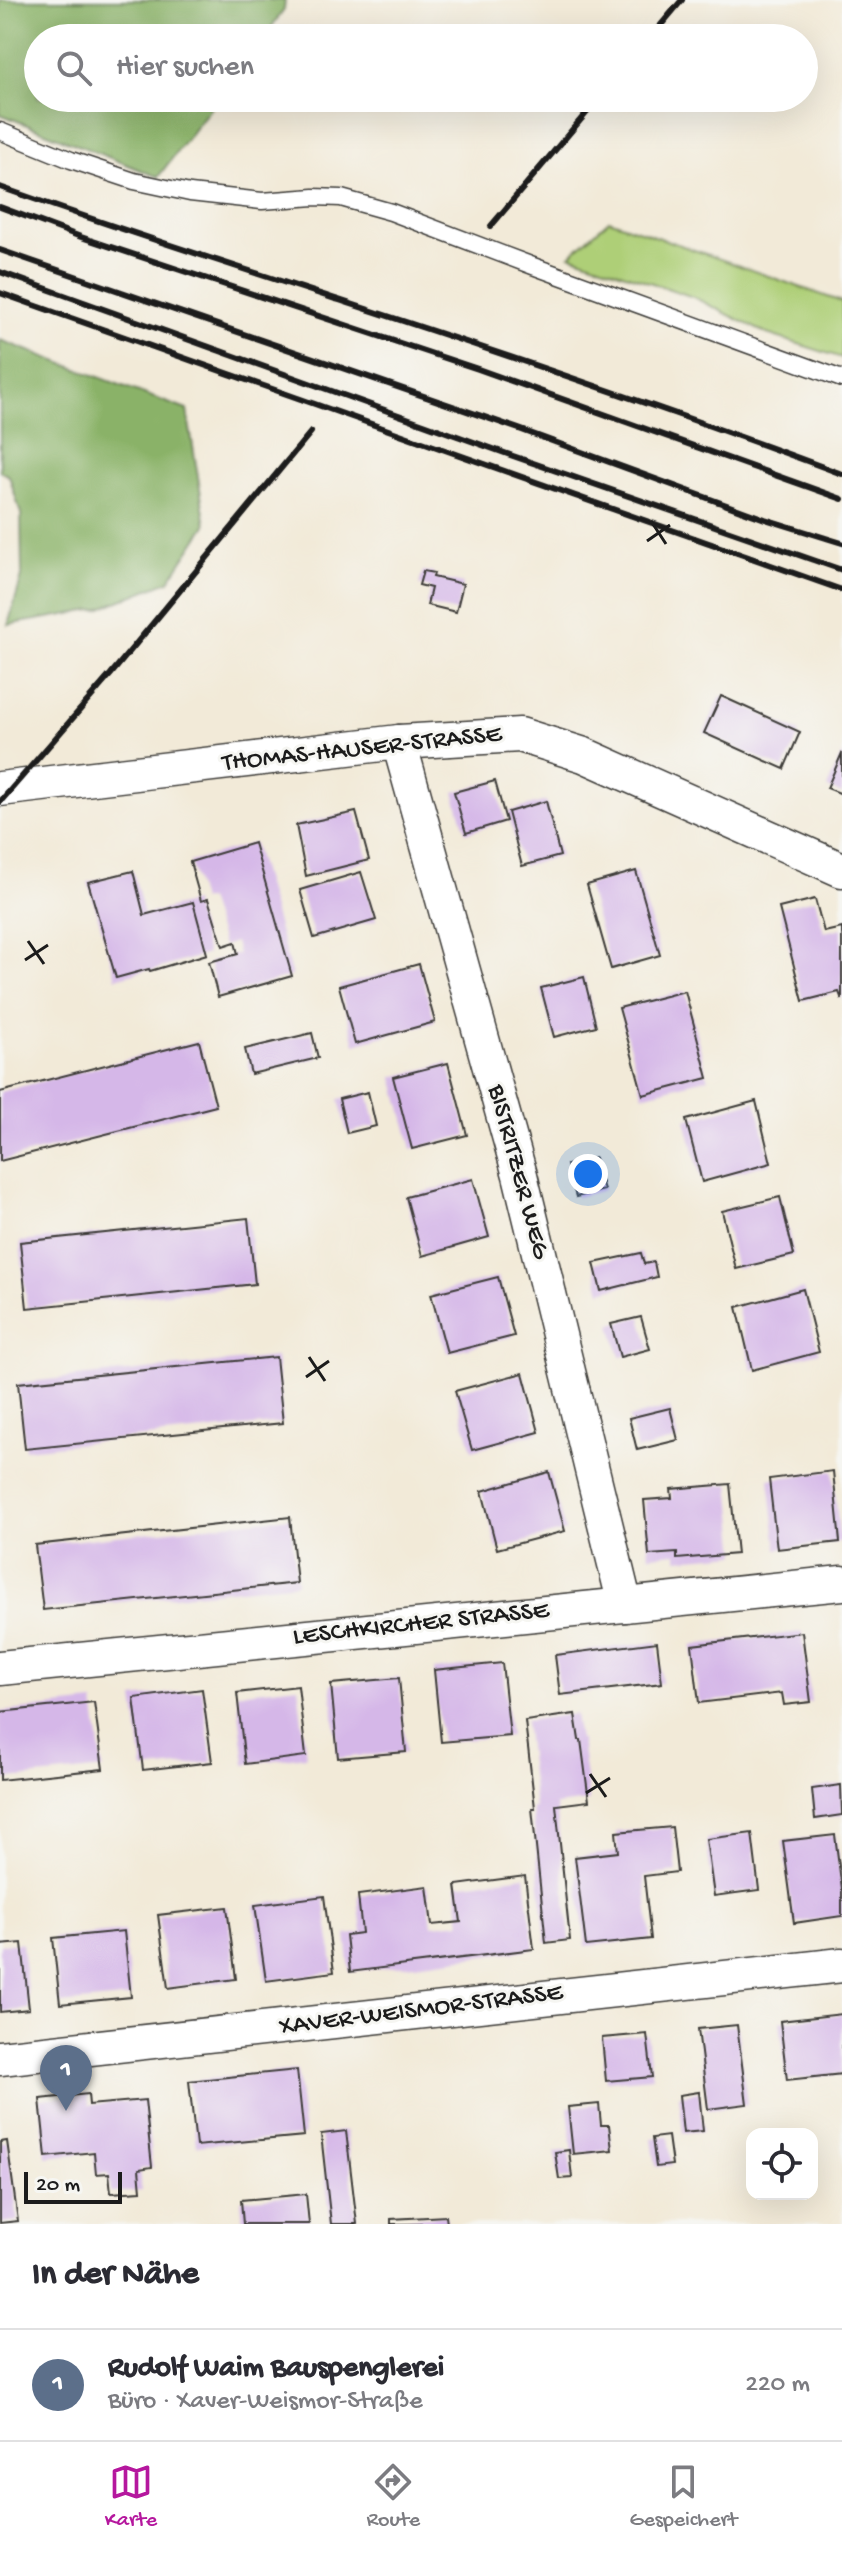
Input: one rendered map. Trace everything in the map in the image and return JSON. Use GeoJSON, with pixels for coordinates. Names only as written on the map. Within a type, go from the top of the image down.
{"type":"FeatureCollection","features":[{"type":"Feature","properties":{"kind":"street","name":"THOMAS-HAUSER-STRASSE"},"geometry":{"type":"LineString","coordinates":[[0,789],[399,742],[520,735],[584,755],[842,870]]}},
{"type":"Feature","properties":{"kind":"street","name":"BISTRITZER WEG"},"geometry":{"type":"LineString","coordinates":[[399,742],[520,1175],[625,1605]]}},
{"type":"Feature","properties":{"kind":"street","name":"LESCHKIRCHER STRASSE"},"geometry":{"type":"LineString","coordinates":[[0,1668],[842,1583]]}},
{"type":"Feature","properties":{"kind":"street","name":"XAVER-WEISMOR-STRASSE"},"geometry":{"type":"LineString","coordinates":[[0,2058],[842,1965]]}},
{"type":"Feature","properties":{"kind":"lane"},"geometry":{"type":"LineString","coordinates":[[0,131],[121,177],[190,193],[262,201],[341,198],[391,212],[842,379]]}},
{"type":"Feature","properties":{"kind":"green space"},"geometry":{"type":"Polygon","coordinates":[[[0,0],[285,0],[284,10],[274,24],[24,24],[24,112],[207,112],[158,177],[0,114],[0,0]]]}},
{"type":"Feature","properties":{"kind":"green space"},"geometry":{"type":"Polygon","coordinates":[[[609,220],[842,302],[842,358],[767,334],[693,297],[570,255],[609,220]]]}},
{"type":"Feature","properties":{"kind":"green space"},"geometry":{"type":"Polygon","coordinates":[[[0,340],[187,410],[206,525],[169,581],[99,609],[8,625],[22,576],[21,514],[9,476],[0,471],[0,340]]]}},
{"type":"Feature","properties":{"kind":"building"},"geometry":{"type":"Polygon","coordinates":[[[423,571],[434,573],[433,577],[463,584],[456,612],[427,605],[431,588],[419,585],[423,571]]]}},
{"type":"Feature","properties":{"kind":"building"},"geometry":{"type":"Polygon","coordinates":[[[721,696],[800,732],[784,769],[704,733],[721,696]]]}},
{"type":"Feature","properties":{"kind":"building"},"geometry":{"type":"Polygon","coordinates":[[[842,753],[842,794],[827,788],[842,753]]]}},
{"type":"Feature","properties":{"kind":"building"},"geometry":{"type":"Polygon","coordinates":[[[495,781],[506,821],[466,833],[454,792],[495,781]]]}},
{"type":"Feature","properties":{"kind":"building"},"geometry":{"type":"Polygon","coordinates":[[[546,801],[560,856],[522,866],[508,812],[546,801]]]}},
{"type":"Feature","properties":{"kind":"building"},"geometry":{"type":"Polygon","coordinates":[[[356,812],[369,860],[306,876],[296,825],[356,812]]]}},
{"type":"Feature","properties":{"kind":"building"},"geometry":{"type":"Polygon","coordinates":[[[254,843],[292,976],[218,997],[209,962],[238,954],[235,942],[223,946],[208,899],[201,901],[190,862],[254,843]]]}},
{"type":"Feature","properties":{"kind":"building"},"geometry":{"type":"Polygon","coordinates":[[[133,871],[144,915],[193,902],[207,954],[116,978],[88,882],[133,871]]]}},
{"type":"Feature","properties":{"kind":"building"},"geometry":{"type":"Polygon","coordinates":[[[636,871],[660,955],[611,969],[587,885],[636,871]]]}},
{"type":"Feature","properties":{"kind":"building"},"geometry":{"type":"Polygon","coordinates":[[[361,872],[376,920],[314,938],[300,890],[361,872]]]}},
{"type":"Feature","properties":{"kind":"building"},"geometry":{"type":"Polygon","coordinates":[[[815,899],[824,932],[842,928],[842,1000],[839,992],[803,1001],[779,908],[815,899]]]}},
{"type":"Feature","properties":{"kind":"building"},"geometry":{"type":"Polygon","coordinates":[[[419,964],[435,1022],[355,1044],[339,986],[419,964]]]}},
{"type":"Feature","properties":{"kind":"building"},"geometry":{"type":"Polygon","coordinates":[[[584,977],[596,1026],[554,1037],[541,988],[584,977]]]}},
{"type":"Feature","properties":{"kind":"building"},"geometry":{"type":"Polygon","coordinates":[[[685,991],[708,1078],[643,1095],[619,1008],[685,991]]]}},
{"type":"Feature","properties":{"kind":"building"},"geometry":{"type":"Polygon","coordinates":[[[312,1033],[318,1058],[251,1074],[245,1049],[312,1033]]]}},
{"type":"Feature","properties":{"kind":"building"},"geometry":{"type":"Polygon","coordinates":[[[199,1041],[216,1106],[0,1161],[0,1092],[199,1041]]]}},
{"type":"Feature","properties":{"kind":"building"},"geometry":{"type":"Polygon","coordinates":[[[448,1063],[467,1135],[412,1149],[393,1077],[448,1063]]]}},
{"type":"Feature","properties":{"kind":"building"},"geometry":{"type":"Polygon","coordinates":[[[368,1092],[376,1126],[347,1133],[339,1099],[368,1092]]]}},
{"type":"Feature","properties":{"kind":"building"},"geometry":{"type":"Polygon","coordinates":[[[756,1101],[771,1163],[702,1182],[686,1120],[756,1101]]]}},
{"type":"Feature","properties":{"kind":"building"},"geometry":{"type":"Polygon","coordinates":[[[595,1158],[604,1190],[576,1197],[567,1165],[595,1158]]]}},
{"type":"Feature","properties":{"kind":"building"},"geometry":{"type":"Polygon","coordinates":[[[473,1179],[489,1237],[422,1256],[406,1197],[473,1179]]]}},
{"type":"Feature","properties":{"kind":"building"},"geometry":{"type":"Polygon","coordinates":[[[780,1197],[794,1255],[736,1269],[722,1211],[780,1197]]]}},
{"type":"Feature","properties":{"kind":"building"},"geometry":{"type":"Polygon","coordinates":[[[248,1218],[255,1284],[27,1308],[20,1242],[248,1218]]]}},
{"type":"Feature","properties":{"kind":"building"},"geometry":{"type":"Polygon","coordinates":[[[641,1253],[644,1264],[654,1262],[657,1277],[601,1291],[594,1263],[641,1253]]]}},
{"type":"Feature","properties":{"kind":"building"},"geometry":{"type":"Polygon","coordinates":[[[498,1277],[514,1336],[447,1353],[431,1294],[498,1277]]]}},
{"type":"Feature","properties":{"kind":"building"},"geometry":{"type":"Polygon","coordinates":[[[803,1289],[819,1352],[752,1370],[737,1307],[803,1289]]]}},
{"type":"Feature","properties":{"kind":"building"},"geometry":{"type":"Polygon","coordinates":[[[641,1317],[650,1349],[620,1357],[611,1324],[641,1317]]]}},
{"type":"Feature","properties":{"kind":"building"},"geometry":{"type":"Polygon","coordinates":[[[276,1357],[283,1423],[25,1449],[18,1383],[276,1357]]]}},
{"type":"Feature","properties":{"kind":"building"},"geometry":{"type":"Polygon","coordinates":[[[523,1373],[539,1432],[472,1450],[455,1391],[523,1373]]]}},
{"type":"Feature","properties":{"kind":"building"},"geometry":{"type":"Polygon","coordinates":[[[670,1408],[678,1440],[637,1450],[629,1418],[670,1408]]]}},
{"type":"Feature","properties":{"kind":"building"},"geometry":{"type":"Polygon","coordinates":[[[833,1471],[840,1542],[777,1549],[769,1479],[833,1471]]]}},
{"type":"Feature","properties":{"kind":"building"},"geometry":{"type":"Polygon","coordinates":[[[549,1472],[565,1531],[497,1549],[482,1491],[549,1472]]]}},
{"type":"Feature","properties":{"kind":"building"},"geometry":{"type":"Polygon","coordinates":[[[730,1484],[737,1554],[677,1559],[677,1553],[649,1555],[644,1500],[672,1498],[671,1489],[730,1484]]]}},
{"type":"Feature","properties":{"kind":"building"},"geometry":{"type":"Polygon","coordinates":[[[290,1517],[297,1583],[43,1610],[35,1545],[290,1517]]]}},
{"type":"Feature","properties":{"kind":"building"},"geometry":{"type":"Polygon","coordinates":[[[802,1632],[811,1702],[784,1705],[782,1693],[699,1703],[692,1645],[802,1632]]]}},
{"type":"Feature","properties":{"kind":"building"},"geometry":{"type":"Polygon","coordinates":[[[657,1642],[662,1683],[560,1695],[555,1655],[657,1642]]]}},
{"type":"Feature","properties":{"kind":"building"},"geometry":{"type":"Polygon","coordinates":[[[502,1663],[510,1736],[441,1742],[434,1670],[502,1663]]]}},
{"type":"Feature","properties":{"kind":"building"},"geometry":{"type":"Polygon","coordinates":[[[399,1678],[406,1752],[338,1758],[331,1684],[399,1678]]]}},
{"type":"Feature","properties":{"kind":"building"},"geometry":{"type":"Polygon","coordinates":[[[298,1686],[306,1756],[245,1764],[237,1693],[298,1686]]]}},
{"type":"Feature","properties":{"kind":"building"},"geometry":{"type":"Polygon","coordinates":[[[202,1689],[212,1762],[143,1770],[134,1698],[202,1689]]]}},
{"type":"Feature","properties":{"kind":"building"},"geometry":{"type":"Polygon","coordinates":[[[94,1702],[103,1769],[0,1780],[0,1712],[94,1702]]]}},
{"type":"Feature","properties":{"kind":"building"},"geometry":{"type":"Polygon","coordinates":[[[575,1714],[589,1801],[556,1805],[570,1940],[546,1943],[525,1721],[575,1714]]]}},
{"type":"Feature","properties":{"kind":"building"},"geometry":{"type":"Polygon","coordinates":[[[841,1785],[842,1815],[815,1819],[812,1789],[841,1785]]]}},
{"type":"Feature","properties":{"kind":"building"},"geometry":{"type":"Polygon","coordinates":[[[672,1827],[677,1872],[644,1876],[651,1939],[586,1946],[575,1857],[618,1852],[616,1832],[672,1827]]]}},
{"type":"Feature","properties":{"kind":"building"},"geometry":{"type":"Polygon","coordinates":[[[752,1833],[759,1890],[714,1896],[706,1839],[752,1833]]]}},
{"type":"Feature","properties":{"kind":"building"},"geometry":{"type":"Polygon","coordinates":[[[835,1835],[842,1916],[794,1923],[783,1841],[835,1835]]]}},
{"type":"Feature","properties":{"kind":"building"},"geometry":{"type":"Polygon","coordinates":[[[525,1876],[534,1949],[350,1972],[346,1935],[362,1933],[358,1895],[427,1886],[432,1925],[461,1922],[456,1885],[525,1876]]]}},
{"type":"Feature","properties":{"kind":"building"},"geometry":{"type":"Polygon","coordinates":[[[324,1896],[334,1972],[266,1981],[255,1905],[324,1896]]]}},
{"type":"Feature","properties":{"kind":"building"},"geometry":{"type":"Polygon","coordinates":[[[227,1907],[236,1979],[168,1988],[158,1915],[227,1907]]]}},
{"type":"Feature","properties":{"kind":"building"},"geometry":{"type":"Polygon","coordinates":[[[124,1931],[131,1997],[60,2004],[53,1938],[124,1931]]]}},
{"type":"Feature","properties":{"kind":"building"},"geometry":{"type":"Polygon","coordinates":[[[22,1943],[29,2009],[0,2012],[0,1945],[22,1943]]]}},
{"type":"Feature","properties":{"kind":"building"},"geometry":{"type":"Polygon","coordinates":[[[842,2014],[842,2074],[787,2080],[780,2021],[842,2014]]]}},
{"type":"Feature","properties":{"kind":"building"},"geometry":{"type":"Polygon","coordinates":[[[737,2025],[747,2104],[708,2109],[698,2029],[737,2025]]]}},
{"type":"Feature","properties":{"kind":"building"},"geometry":{"type":"Polygon","coordinates":[[[647,2034],[652,2077],[606,2081],[602,2038],[647,2034]]]}},
{"type":"Feature","properties":{"kind":"building"},"geometry":{"type":"Polygon","coordinates":[[[297,2070],[304,2136],[196,2146],[189,2081],[297,2070]]]}},
{"type":"Feature","properties":{"kind":"building"},"geometry":{"type":"Polygon","coordinates":[[[699,2092],[703,2131],[683,2133],[679,2095],[699,2092]]]}},
{"type":"Feature","properties":{"kind":"building"},"geometry":{"type":"Polygon","coordinates":[[[88,2094],[89,2105],[145,2100],[152,2167],[139,2169],[141,2191],[111,2193],[109,2173],[96,2174],[94,2152],[46,2157],[40,2099],[88,2094]]]}},
{"type":"Feature","properties":{"kind":"building"},"geometry":{"type":"Polygon","coordinates":[[[599,2104],[601,2125],[609,2125],[612,2150],[573,2154],[568,2107],[599,2104]]]}},
{"type":"Feature","properties":{"kind":"building"},"geometry":{"type":"Polygon","coordinates":[[[346,2131],[357,2224],[331,2224],[321,2134],[346,2131]]]}},
{"type":"Feature","properties":{"kind":"building"},"geometry":{"type":"Polygon","coordinates":[[[668,2136],[672,2165],[656,2167],[652,2138],[668,2136]]]}},
{"type":"Feature","properties":{"kind":"building"},"geometry":{"type":"Polygon","coordinates":[[[7,2141],[18,2221],[0,2223],[0,2142],[7,2141]]]}},
{"type":"Feature","properties":{"kind":"building"},"geometry":{"type":"Polygon","coordinates":[[[569,2150],[572,2178],[559,2179],[555,2152],[569,2150]]]}},
{"type":"Feature","properties":{"kind":"building"},"geometry":{"type":"Polygon","coordinates":[[[306,2194],[309,2224],[243,2224],[241,2200],[306,2194]]]}},
{"type":"Feature","properties":{"kind":"building"},"geometry":{"type":"Polygon","coordinates":[[[446,2216],[447,2224],[391,2224],[391,2219],[446,2216]]]}},
{"type":"Feature","properties":{"kind":"railway"},"geometry":{"type":"LineString","coordinates":[[662,24],[682,0]]}},
{"type":"Feature","properties":{"kind":"railway"},"geometry":{"type":"LineString","coordinates":[[491,226],[587,112]]}},
{"type":"Feature","properties":{"kind":"railway"},"geometry":{"type":"LineString","coordinates":[[0,187],[528,363],[842,474]]}},
{"type":"Feature","properties":{"kind":"railway"},"geometry":{"type":"LineString","coordinates":[[0,207],[81,237],[478,369],[842,499]]}},
{"type":"Feature","properties":{"kind":"railway"},"geometry":{"type":"LineString","coordinates":[[0,250],[519,429],[765,519],[842,543]]}},
{"type":"Feature","properties":{"kind":"railway"},"geometry":{"type":"LineString","coordinates":[[0,272],[842,570]]}},
{"type":"Feature","properties":{"kind":"railway"},"geometry":{"type":"LineString","coordinates":[[0,293],[842,590]]}},
{"type":"Feature","properties":{"kind":"railway"},"geometry":{"type":"LineString","coordinates":[[0,802],[111,674],[311,432]]}},
{"type":"Feature","properties":{"kind":"place","name":"Rudolf Waim Bauspenglerei"},"geometry":{"type":"Point","coordinates":[66,2111]}}]}
